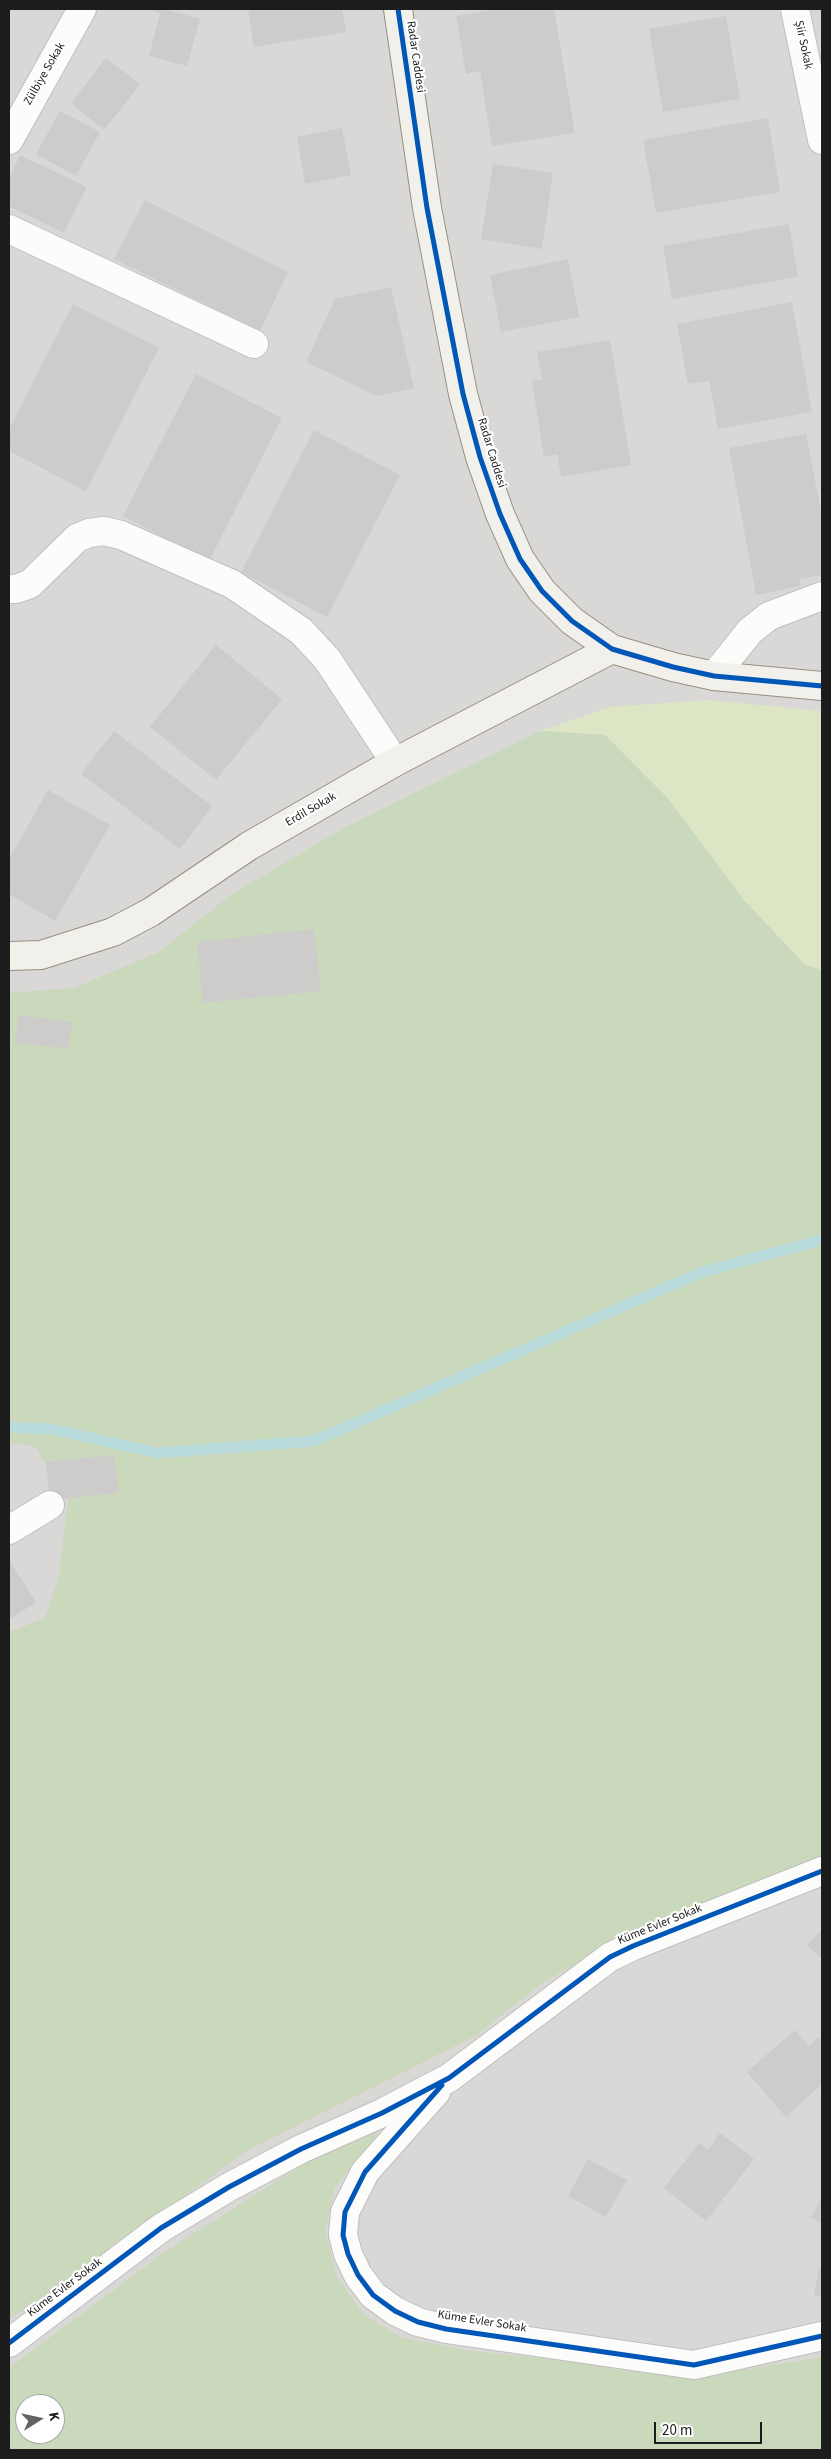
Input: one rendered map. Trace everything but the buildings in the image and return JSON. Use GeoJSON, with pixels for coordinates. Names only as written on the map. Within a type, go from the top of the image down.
{"type":"FeatureCollection","features":[{"type":"Feature","properties":{"kind":"street","name":"Zülbiye Sokak"},"geometry":{"type":"LineString","coordinates":[[9,140],[82,9]]}},
{"type":"Feature","properties":{"kind":"street","name":"Radar Caddesi"},"geometry":{"type":"LineString","coordinates":[[398,9],[427,208],[463,394],[480,457],[500,514],[520,559],[542,591],[572,621],[612,649],[673,667],[714,676],[822,686]]}},
{"type":"Feature","properties":{"kind":"street","name":"Şiir Sokak"},"geometry":{"type":"LineString","coordinates":[[795,9],[822,140]]}},
{"type":"Feature","properties":{"kind":"street"},"geometry":{"type":"LineString","coordinates":[[9,228],[254,344]]}},
{"type":"Feature","properties":{"kind":"street"},"geometry":{"type":"LineString","coordinates":[[9,589],[16,589],[30,584],[77,538],[89,533],[104,532],[121,535],[232,584],[301,631],[327,659],[395,762]]}},
{"type":"Feature","properties":{"kind":"street"},"geometry":{"type":"LineString","coordinates":[[714,676],[750,631],[769,616],[822,596]]}},
{"type":"Feature","properties":{"kind":"street","name":"Erdil Sokak"},"geometry":{"type":"LineString","coordinates":[[9,956],[41,955],[113,932],[151,912],[249,846],[395,762],[612,649]]}},
{"type":"Feature","properties":{"kind":"street"},"geometry":{"type":"LineString","coordinates":[[9,1530],[50,1505]]}},
{"type":"Feature","properties":{"kind":"street","name":"Küme Evler Sokak"},"geometry":{"type":"LineString","coordinates":[[9,2342],[161,2228],[230,2187],[301,2149],[382,2113],[449,2078],[610,1957],[633,1946],[822,1871]]}},
{"type":"Feature","properties":{"kind":"street","name":"Küme Evler Sokak"},"geometry":{"type":"LineString","coordinates":[[449,2078],[365,2172],[344,2212],[343,2235],[348,2254],[358,2275],[373,2295],[395,2311],[418,2322],[446,2329],[694,2365],[822,2336]]}},
{"type":"Feature","properties":{"kind":"shaded area"},"geometry":{"type":"Polygon","coordinates":[[[9,9],[822,9],[822,2450],[9,2450],[9,9]]]}},
{"type":"Feature","properties":{"kind":"green space"},"geometry":{"type":"Polygon","coordinates":[[[707,700],[822,711],[822,970],[805,965],[743,899],[670,801],[605,735],[540,731],[611,707],[707,700]]]}},
{"type":"Feature","properties":{"kind":"green space"},"geometry":{"type":"Polygon","coordinates":[[[540,731],[605,735],[670,801],[743,899],[805,965],[822,970],[822,1858],[639,1930],[542,1983],[477,2035],[248,2150],[140,2229],[9,2320],[9,1632],[45,1618],[59,1577],[68,1499],[35,1447],[9,1442],[9,993],[74,988],[159,952],[232,894],[344,828],[540,731]]]}},
{"type":"Feature","properties":{"kind":"green space"},"geometry":{"type":"Polygon","coordinates":[[[386,2123],[335,2187],[325,2231],[337,2277],[364,2315],[403,2338],[465,2350],[703,2376],[822,2357],[822,2450],[9,2450],[9,2368],[166,2251],[313,2158],[386,2123]]]}},
{"type":"Feature","properties":{"kind":"waterway"},"geometry":{"type":"LineString","coordinates":[[9,1427],[51,1429],[158,1453],[314,1441],[702,1272],[822,1240]]}},
{"type":"Feature","properties":{"kind":"cycle path"},"geometry":{"type":"LineString","coordinates":[[398,9],[427,208],[463,394],[480,457],[500,514],[520,559],[542,591],[572,621],[612,649],[673,667],[714,676],[822,686]]}},
{"type":"Feature","properties":{"kind":"cycle path"},"geometry":{"type":"LineString","coordinates":[[9,2343],[161,2228],[229,2187],[301,2149],[382,2113],[449,2078],[610,1957],[633,1946],[822,1871]]}},
{"type":"Feature","properties":{"kind":"cycle path"},"geometry":{"type":"LineString","coordinates":[[442,2085],[365,2172],[345,2212],[343,2235],[348,2254],[358,2275],[373,2295],[395,2311],[418,2322],[446,2329],[694,2365],[822,2336]]}}]}
